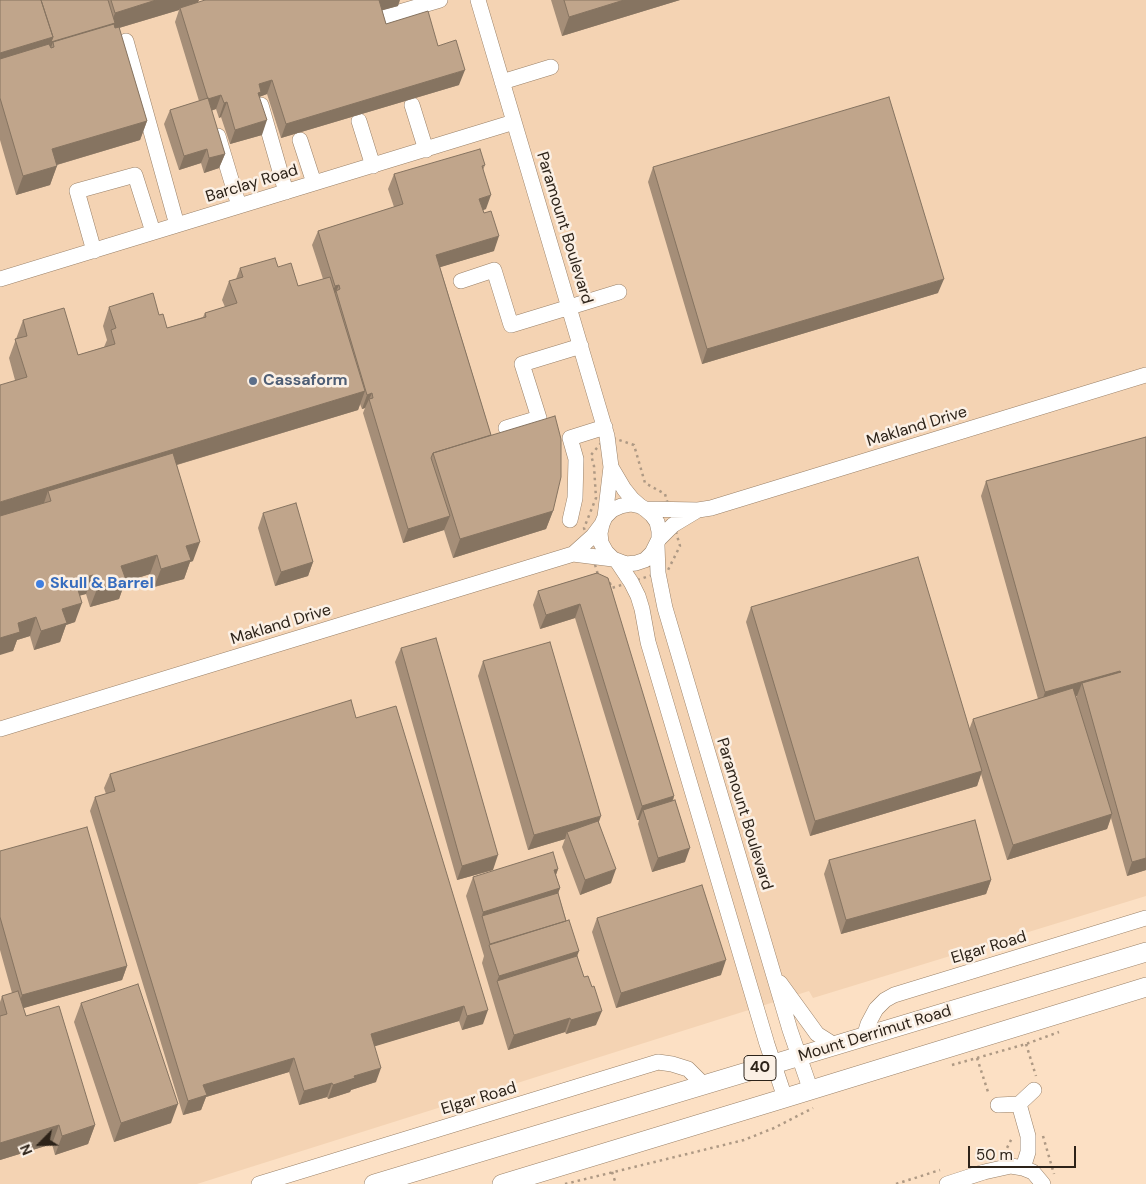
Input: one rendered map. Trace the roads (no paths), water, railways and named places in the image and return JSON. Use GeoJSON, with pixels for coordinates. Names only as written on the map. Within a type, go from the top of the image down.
{"type":"FeatureCollection","features":[{"type":"Feature","properties":{"kind":"main road","name":"Mount Derrimut Road"},"geometry":{"type":"LineString","coordinates":[[374,1184],[1146,952]]}},
{"type":"Feature","properties":{"kind":"main road","name":"40"},"geometry":{"type":"LineString","coordinates":[[502,1184],[785,1098],[812,1099],[1146,987]]}},
{"type":"Feature","properties":{"kind":"street"},"geometry":{"type":"LineString","coordinates":[[376,19],[440,0]]}},
{"type":"Feature","properties":{"kind":"street","name":"Paramount Boulevard"},"geometry":{"type":"LineString","coordinates":[[478,0],[605,427],[611,467],[604,520]]}},
{"type":"Feature","properties":{"kind":"street"},"geometry":{"type":"LineString","coordinates":[[126,40],[177,225]]}},
{"type":"Feature","properties":{"kind":"street"},"geometry":{"type":"LineString","coordinates":[[502,82],[550,67]]}},
{"type":"Feature","properties":{"kind":"street"},"geometry":{"type":"LineString","coordinates":[[259,98],[286,192]]}},
{"type":"Feature","properties":{"kind":"street"},"geometry":{"type":"LineString","coordinates":[[412,105],[426,150]]}},
{"type":"Feature","properties":{"kind":"street"},"geometry":{"type":"LineString","coordinates":[[359,121],[373,166]]}},
{"type":"Feature","properties":{"kind":"street"},"geometry":{"type":"LineString","coordinates":[[214,122],[239,206]]}},
{"type":"Feature","properties":{"kind":"street","name":"Barclay Road"},"geometry":{"type":"LineString","coordinates":[[0,279],[514,122]]}},
{"type":"Feature","properties":{"kind":"street"},"geometry":{"type":"LineString","coordinates":[[300,140],[314,183]]}},
{"type":"Feature","properties":{"kind":"street"},"geometry":{"type":"LineString","coordinates":[[94,250],[77,191],[135,175],[153,232]]}},
{"type":"Feature","properties":{"kind":"street"},"geometry":{"type":"LineString","coordinates":[[461,280],[494,270],[511,325],[619,292]]}},
{"type":"Feature","properties":{"kind":"street"},"geometry":{"type":"LineString","coordinates":[[506,428],[539,418],[522,364],[581,346]]}},
{"type":"Feature","properties":{"kind":"street","name":"Makland Drive"},"geometry":{"type":"LineString","coordinates":[[643,508],[698,510],[711,508],[1146,375]]}},
{"type":"Feature","properties":{"kind":"street"},"geometry":{"type":"LineString","coordinates":[[570,520],[575,498],[576,459],[570,438],[605,427]]}},
{"type":"Feature","properties":{"kind":"street","name":"Paramount Boulevard"},"geometry":{"type":"LineString","coordinates":[[611,467],[624,489],[643,508]]}},
{"type":"Feature","properties":{"kind":"street"},"geometry":{"type":"LineString","coordinates":[[615,560],[626,564],[636,563],[645,560],[652,554],[658,542],[659,530],[657,522],[652,515],[643,508],[631,504],[612,510],[604,520],[600,533],[601,543],[606,552],[615,560],[631,582],[638,596],[648,642],[785,1098]]}},
{"type":"Feature","properties":{"kind":"street","name":"Makland Drive"},"geometry":{"type":"LineString","coordinates":[[658,542],[673,526],[698,510]]}},
{"type":"Feature","properties":{"kind":"street","name":"Makland Drive"},"geometry":{"type":"LineString","coordinates":[[0,729],[573,554],[593,536],[604,520]]}},
{"type":"Feature","properties":{"kind":"street","name":"Paramount Boulevard"},"geometry":{"type":"LineString","coordinates":[[658,542],[658,573],[664,608],[812,1099]]}},
{"type":"Feature","properties":{"kind":"street","name":"Makland Drive"},"geometry":{"type":"LineString","coordinates":[[573,554],[615,560]]}},
{"type":"Feature","properties":{"kind":"street","name":"Elgar Road"},"geometry":{"type":"LineString","coordinates":[[864,1037],[876,1009],[885,1000],[894,995],[1146,918]]}},
{"type":"Feature","properties":{"kind":"street"},"geometry":{"type":"LineString","coordinates":[[773,973],[817,1034],[836,1046]]}},
{"type":"Feature","properties":{"kind":"street","name":"Elgar Road"},"geometry":{"type":"LineString","coordinates":[[259,1184],[658,1062],[688,1069],[704,1085]]}},
{"type":"Feature","properties":{"kind":"street"},"geometry":{"type":"LineString","coordinates":[[1019,1104],[1035,1083]]}},
{"type":"Feature","properties":{"kind":"street"},"geometry":{"type":"LineString","coordinates":[[993,1100],[1019,1104]]}},
{"type":"Feature","properties":{"kind":"street"},"geometry":{"type":"LineString","coordinates":[[1017,1167],[1028,1152],[1028,1136],[1019,1104]]}},
{"type":"Feature","properties":{"kind":"street"},"geometry":{"type":"LineString","coordinates":[[947,1184],[984,1172],[1017,1167],[1049,1180]]}},
{"type":"Feature","properties":{"kind":"place","name":"Cassaform"},"geometry":{"type":"Point","coordinates":[253,381]}},
{"type":"Feature","properties":{"kind":"place","name":"Skull & Barrel"},"geometry":{"type":"Point","coordinates":[40,584]}}]}
